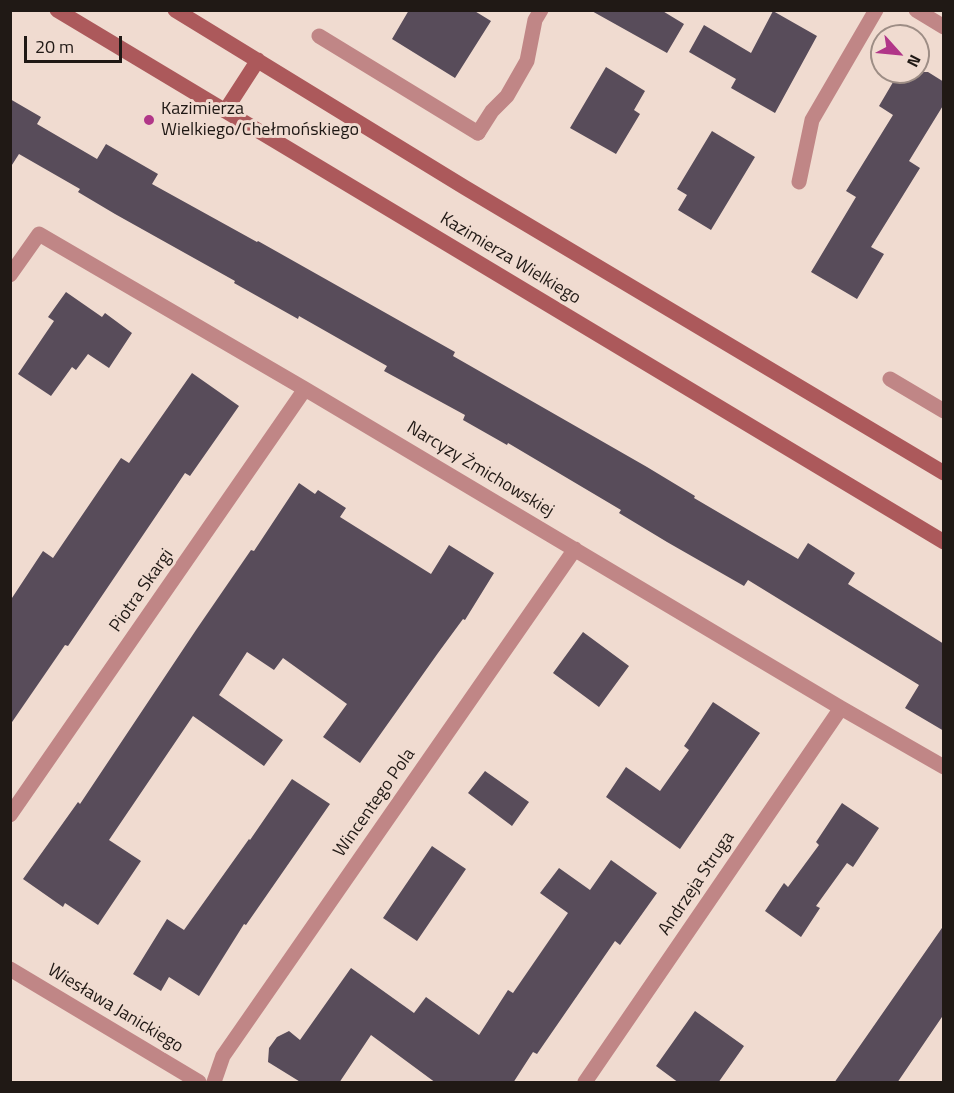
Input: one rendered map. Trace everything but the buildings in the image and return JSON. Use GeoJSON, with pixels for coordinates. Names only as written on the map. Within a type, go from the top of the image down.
{"type":"FeatureCollection","features":[{"type":"Feature","properties":{"kind":"main road","name":"Kazimierza Wielkiego"},"geometry":{"type":"LineString","coordinates":[[57,10],[944,542]]}},
{"type":"Feature","properties":{"kind":"main road"},"geometry":{"type":"LineString","coordinates":[[175,10],[474,193],[944,473]]}},
{"type":"Feature","properties":{"kind":"main road"},"geometry":{"type":"LineString","coordinates":[[225,111],[258,60]]}},
{"type":"Feature","properties":{"kind":"street"},"geometry":{"type":"LineString","coordinates":[[319,36],[478,133],[492,111],[507,96],[527,62],[535,20],[541,10]]}},
{"type":"Feature","properties":{"kind":"street"},"geometry":{"type":"LineString","coordinates":[[799,182],[812,120],[876,10]]}},
{"type":"Feature","properties":{"kind":"street"},"geometry":{"type":"LineString","coordinates":[[916,10],[944,27]]}},
{"type":"Feature","properties":{"kind":"street","name":"Narcyzy Żmichowskiej"},"geometry":{"type":"LineString","coordinates":[[10,275],[39,234],[305,388],[944,767]]}},
{"type":"Feature","properties":{"kind":"street"},"geometry":{"type":"LineString","coordinates":[[890,379],[944,411]]}},
{"type":"Feature","properties":{"kind":"street","name":"Piotra Skargi"},"geometry":{"type":"LineString","coordinates":[[10,815],[305,388]]}},
{"type":"Feature","properties":{"kind":"street","name":"Wincentego Pola"},"geometry":{"type":"LineString","coordinates":[[214,1083],[223,1056],[575,549]]}},
{"type":"Feature","properties":{"kind":"street","name":"Andrzeja Struga"},"geometry":{"type":"LineString","coordinates":[[585,1083],[841,708]]}},
{"type":"Feature","properties":{"kind":"street","name":"Wiesława Janickiego"},"geometry":{"type":"LineString","coordinates":[[10,969],[200,1083]]}},
{"type":"Feature","properties":{"kind":"place","name":"Kazimierza Wielkiego/Chełmońskiego"},"geometry":{"type":"Point","coordinates":[149,120]}}]}
